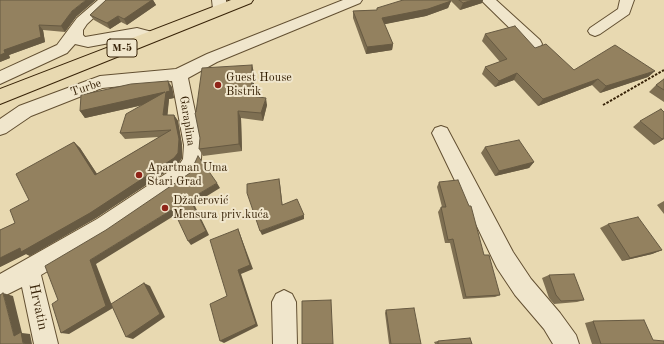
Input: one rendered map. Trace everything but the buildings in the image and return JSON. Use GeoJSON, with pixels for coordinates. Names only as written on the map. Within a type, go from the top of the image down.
{"type":"FeatureCollection","features":[{"type":"Feature","properties":{"kind":"main road","name":"M-5"},"geometry":{"type":"LineString","coordinates":[[0,97],[151,36],[219,5],[245,0]]}},
{"type":"Feature","properties":{"kind":"street"},"geometry":{"type":"LineString","coordinates":[[0,78],[62,49],[92,12],[106,0]]}},
{"type":"Feature","properties":{"kind":"street"},"geometry":{"type":"LineString","coordinates":[[179,76],[212,58],[355,0]]}},
{"type":"Feature","properties":{"kind":"street"},"geometry":{"type":"LineString","coordinates":[[488,0],[535,44]]}},
{"type":"Feature","properties":{"kind":"street"},"geometry":{"type":"LineString","coordinates":[[595,31],[624,11],[627,0]]}},
{"type":"Feature","properties":{"kind":"street"},"geometry":{"type":"LineString","coordinates":[[76,30],[76,37],[81,41],[88,42],[137,33],[151,36]]}},
{"type":"Feature","properties":{"kind":"street","name":"Turbe"},"geometry":{"type":"LineString","coordinates":[[0,128],[24,111],[100,82],[179,76]]}},
{"type":"Feature","properties":{"kind":"street","name":"Garaplina"},"geometry":{"type":"LineString","coordinates":[[0,287],[104,226],[186,171],[192,158],[193,145],[179,76]]}},
{"type":"Feature","properties":{"kind":"street"},"geometry":{"type":"LineString","coordinates":[[441,132],[505,260],[523,287],[552,321],[567,344]]}},
{"type":"Feature","properties":{"kind":"street","name":"Hrvatin"},"geometry":{"type":"LineString","coordinates":[[30,270],[46,344]]}},
{"type":"Feature","properties":{"kind":"street"},"geometry":{"type":"LineString","coordinates":[[284,302],[285,344]]}},
{"type":"Feature","properties":{"kind":"path"},"geometry":{"type":"LineString","coordinates":[[603,105],[664,70]]}},
{"type":"Feature","properties":{"kind":"place","name":"Guest House Bistrik"},"geometry":{"type":"Point","coordinates":[218,85]}},
{"type":"Feature","properties":{"kind":"place","name":"Apartman Uma Stari Grad"},"geometry":{"type":"Point","coordinates":[139,175]}},
{"type":"Feature","properties":{"kind":"place","name":"Džaferović Mensura priv.kuća"},"geometry":{"type":"Point","coordinates":[165,208]}}]}
